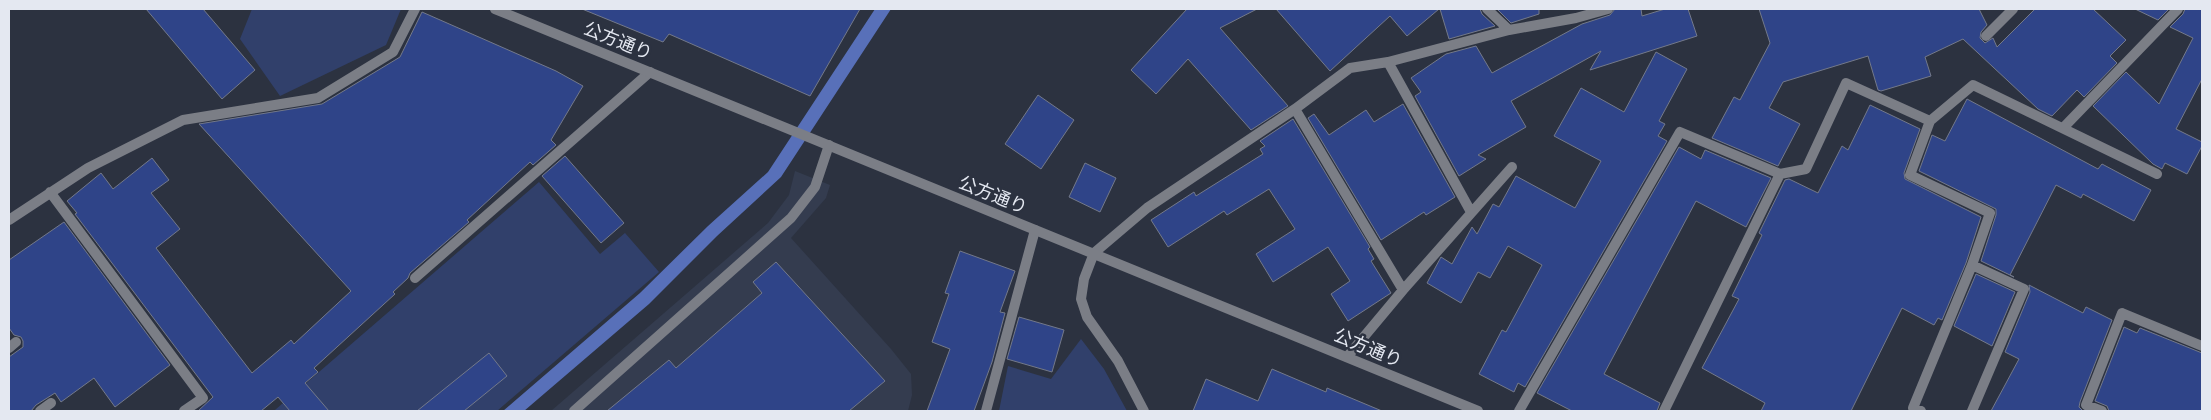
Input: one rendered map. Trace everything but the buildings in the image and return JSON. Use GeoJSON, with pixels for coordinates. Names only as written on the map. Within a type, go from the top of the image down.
{"type":"FeatureCollection","features":[{"type":"Feature","properties":{"kind":"street"},"geometry":{"type":"LineString","coordinates":[[9,220],[88,168],[183,120],[318,98],[393,52],[415,9]]}},
{"type":"Feature","properties":{"kind":"street","name":"公方通り"},"geometry":{"type":"LineString","coordinates":[[495,9],[1478,411]]}},
{"type":"Feature","properties":{"kind":"street"},"geometry":{"type":"LineString","coordinates":[[1487,9],[1510,30]]}},
{"type":"Feature","properties":{"kind":"street"},"geometry":{"type":"LineString","coordinates":[[1144,411],[1118,361],[1087,317],[1081,299],[1084,279],[1094,253],[1147,208],[1295,109],[1350,68],[1388,62],[1510,30],[1576,18],[1608,9]]}},
{"type":"Feature","properties":{"kind":"street"},"geometry":{"type":"LineString","coordinates":[[1986,36],[2013,9]]}},
{"type":"Feature","properties":{"kind":"street"},"geometry":{"type":"LineString","coordinates":[[2064,128],[2178,9]]}},
{"type":"Feature","properties":{"kind":"street"},"geometry":{"type":"LineString","coordinates":[[1388,62],[1471,212]]}},
{"type":"Feature","properties":{"kind":"street"},"geometry":{"type":"LineString","coordinates":[[415,278],[650,72]]}},
{"type":"Feature","properties":{"kind":"street"},"geometry":{"type":"LineString","coordinates":[[1518,411],[1680,132],[1780,174],[1806,169],[1846,83],[1930,121]]}},
{"type":"Feature","properties":{"kind":"street"},"geometry":{"type":"LineString","coordinates":[[1922,411],[1913,408],[1972,265],[1990,213],[1910,175],[1930,121],[1973,85],[2157,174]]}},
{"type":"Feature","properties":{"kind":"street"},"geometry":{"type":"LineString","coordinates":[[1295,109],[1403,290]]}},
{"type":"Feature","properties":{"kind":"street"},"geometry":{"type":"LineString","coordinates":[[574,411],[791,218],[815,186],[829,145]]}},
{"type":"Feature","properties":{"kind":"street"},"geometry":{"type":"LineString","coordinates":[[1347,357],[1512,166]]}},
{"type":"Feature","properties":{"kind":"street"},"geometry":{"type":"LineString","coordinates":[[1664,411],[1780,174]]}},
{"type":"Feature","properties":{"kind":"street"},"geometry":{"type":"LineString","coordinates":[[50,192],[203,398],[184,411]]}},
{"type":"Feature","properties":{"kind":"street"},"geometry":{"type":"LineString","coordinates":[[986,411],[1034,230]]}},
{"type":"Feature","properties":{"kind":"street"},"geometry":{"type":"LineString","coordinates":[[1972,265],[2024,289],[1972,411]]}},
{"type":"Feature","properties":{"kind":"street"},"geometry":{"type":"LineString","coordinates":[[2102,411],[2086,405],[2122,313],[2202,346]]}},
{"type":"Feature","properties":{"kind":"street"},"geometry":{"type":"LineString","coordinates":[[40,411],[51,403]]}},
{"type":"Feature","properties":{"kind":"shaded area"},"geometry":{"type":"Polygon","coordinates":[[[252,9],[401,9],[386,45],[280,96],[240,39],[252,9]]]}},
{"type":"Feature","properties":{"kind":"shaded area"},"geometry":{"type":"Polygon","coordinates":[[[875,9],[891,9],[781,177],[717,236],[649,304],[524,411],[503,411],[640,293],[708,226],[768,172],[875,9]]]}},
{"type":"Feature","properties":{"kind":"shaded area"},"geometry":{"type":"Polygon","coordinates":[[[795,171],[830,185],[826,198],[791,238],[891,349],[911,374],[912,395],[908,411],[551,411],[768,223],[789,195],[795,171]]]}},
{"type":"Feature","properties":{"kind":"shaded area"},"geometry":{"type":"Polygon","coordinates":[[[539,182],[600,254],[625,233],[659,272],[497,411],[275,410],[539,182]]]}},
{"type":"Feature","properties":{"kind":"shaded area"},"geometry":{"type":"Polygon","coordinates":[[[1081,339],[1104,369],[1127,411],[999,411],[1008,366],[1051,379],[1081,339]]]}}]}
